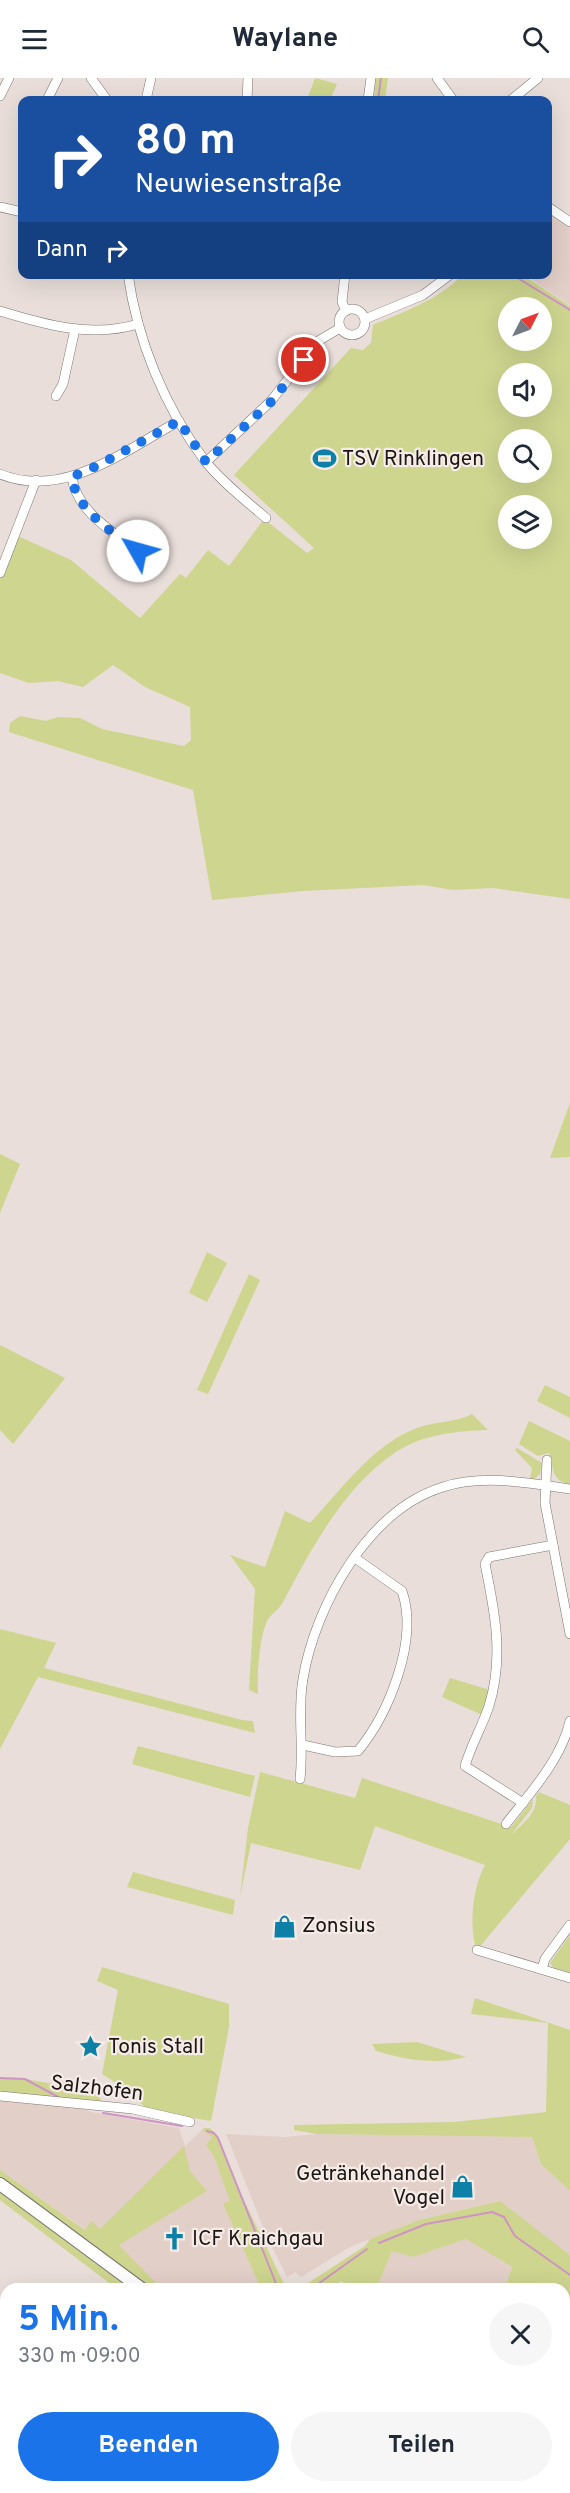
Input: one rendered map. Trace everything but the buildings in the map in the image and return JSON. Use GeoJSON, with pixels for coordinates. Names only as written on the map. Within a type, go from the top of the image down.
{"type":"FeatureCollection","features":[{"type":"Feature","properties":{"kind":"street"},"geometry":{"type":"LineString","coordinates":[[0,96],[9,78]]}},
{"type":"Feature","properties":{"kind":"street"},"geometry":{"type":"LineString","coordinates":[[49,96],[58,78]]}},
{"type":"Feature","properties":{"kind":"street"},"geometry":{"type":"LineString","coordinates":[[90,78],[103,96]]}},
{"type":"Feature","properties":{"kind":"street"},"geometry":{"type":"LineString","coordinates":[[147,96],[151,78]]}},
{"type":"Feature","properties":{"kind":"street"},"geometry":{"type":"LineString","coordinates":[[248,78],[250,96]]}},
{"type":"Feature","properties":{"kind":"street"},"geometry":{"type":"LineString","coordinates":[[369,96],[371,78]]}},
{"type":"Feature","properties":{"kind":"street"},"geometry":{"type":"LineString","coordinates":[[437,78],[450,96]]}},
{"type":"Feature","properties":{"kind":"street"},"geometry":{"type":"LineString","coordinates":[[516,96],[538,78]]}},
{"type":"Feature","properties":{"kind":"street"},"geometry":{"type":"LineString","coordinates":[[0,207],[18,211]]}},
{"type":"Feature","properties":{"kind":"street"},"geometry":{"type":"LineString","coordinates":[[552,210],[570,222]]}},
{"type":"Feature","properties":{"kind":"street"},"geometry":{"type":"LineString","coordinates":[[129,279],[138,324],[179,421],[206,462],[230,487],[266,518]]}},
{"type":"Feature","properties":{"kind":"street"},"geometry":{"type":"LineString","coordinates":[[344,279],[342,302],[346,311]]}},
{"type":"Feature","properties":{"kind":"street"},"geometry":{"type":"LineString","coordinates":[[365,319],[423,295],[444,279]]}},
{"type":"Feature","properties":{"kind":"street"},"geometry":{"type":"LineString","coordinates":[[357,310],[365,319],[363,330],[356,335],[345,333],[340,327],[340,316],[346,311],[357,310]]}},
{"type":"Feature","properties":{"kind":"street"},"geometry":{"type":"LineString","coordinates":[[0,322],[1,311],[75,329],[114,331],[138,324]]}},
{"type":"Feature","properties":{"kind":"street"},"geometry":{"type":"LineString","coordinates":[[206,462],[272,401],[318,342],[340,327]]}},
{"type":"Feature","properties":{"kind":"street"},"geometry":{"type":"LineString","coordinates":[[56,396],[63,384],[75,329]]}},
{"type":"Feature","properties":{"kind":"street"},"geometry":{"type":"LineString","coordinates":[[0,474],[36,480],[72,477],[99,465],[179,421]]}},
{"type":"Feature","properties":{"kind":"street"},"geometry":{"type":"LineString","coordinates":[[72,477],[77,495],[88,509],[138,551]]}},
{"type":"Feature","properties":{"kind":"street"},"geometry":{"type":"LineString","coordinates":[[0,573],[36,480]]}},
{"type":"Feature","properties":{"kind":"street"},"geometry":{"type":"LineString","coordinates":[[547,1460],[545,1503],[568,1612],[570,1634]]}},
{"type":"Feature","properties":{"kind":"street"},"geometry":{"type":"LineString","coordinates":[[300,1779],[303,1745],[300,1711],[305,1668],[329,1599],[375,1532],[398,1512],[426,1494],[443,1487],[476,1480],[570,1489]]}},
{"type":"Feature","properties":{"kind":"street"},"geometry":{"type":"LineString","coordinates":[[523,1803],[465,1766],[489,1704],[498,1658],[494,1607],[485,1564],[489,1557],[553,1545]]}},
{"type":"Feature","properties":{"kind":"street"},"geometry":{"type":"LineString","coordinates":[[303,1745],[335,1752],[358,1751],[369,1737],[386,1704],[403,1658],[406,1632],[405,1600],[402,1591],[355,1558]]}},
{"type":"Feature","properties":{"kind":"street"},"geometry":{"type":"LineString","coordinates":[[506,1824],[559,1750],[570,1721]]}},
{"type":"Feature","properties":{"kind":"street"},"geometry":{"type":"LineString","coordinates":[[542,1969],[545,1959],[570,1925]]}},
{"type":"Feature","properties":{"kind":"street"},"geometry":{"type":"LineString","coordinates":[[477,1950],[570,1978]]}},
{"type":"Feature","properties":{"kind":"street","name":"Salzhofen"},"geometry":{"type":"LineString","coordinates":[[0,2096],[133,2109],[190,2122]]}},
{"type":"Feature","properties":{"kind":"street"},"geometry":{"type":"LineString","coordinates":[[0,2184],[134,2283]]}},
{"type":"Feature","properties":{"kind":"shaded area"},"geometry":{"type":"Polygon","coordinates":[[[552,217],[570,229],[570,305],[531,279],[552,279],[552,217]]]}},
{"type":"Feature","properties":{"kind":"shaded area"},"geometry":{"type":"Polygon","coordinates":[[[0,2096],[72,2104],[91,2112],[179,2128],[185,2146],[202,2130],[212,2137],[206,2145],[214,2157],[231,2202],[223,2204],[258,2283],[156,2283],[118,2245],[207,2191],[190,2171],[100,2230],[86,2230],[0,2170],[0,2096]]]}},
{"type":"Feature","properties":{"kind":"shaded area"},"geometry":{"type":"Polygon","coordinates":[[[226,2134],[285,2137],[317,2134],[532,2137],[541,2164],[570,2191],[570,2255],[499,2201],[419,2220],[350,2247],[301,2277],[295,2272],[287,2277],[267,2237],[226,2134]]]}},
{"type":"Feature","properties":{"kind":"shaded area"},"geometry":{"type":"Polygon","coordinates":[[[466,2239],[512,2267],[507,2283],[378,2283],[392,2250],[413,2257],[466,2239]]]}},
{"type":"Feature","properties":{"kind":"green space"},"geometry":{"type":"Polygon","coordinates":[[[315,78],[337,84],[332,96],[308,96],[315,78]]]}},
{"type":"Feature","properties":{"kind":"green space"},"geometry":{"type":"Polygon","coordinates":[[[376,78],[388,78],[386,96],[374,96],[376,78]]]}},
{"type":"Feature","properties":{"kind":"green space"},"geometry":{"type":"Polygon","coordinates":[[[458,279],[529,279],[570,306],[570,899],[493,888],[453,890],[423,885],[303,891],[212,900],[193,790],[9,732],[10,723],[20,716],[46,721],[58,717],[80,718],[102,729],[184,746],[191,740],[190,707],[145,687],[113,665],[83,687],[58,681],[29,683],[0,673],[0,578],[18,536],[71,560],[140,618],[180,574],[186,578],[208,550],[229,566],[264,519],[307,553],[314,548],[234,475],[351,348],[363,350],[371,343],[373,325],[432,298],[458,279]]]}},
{"type":"Feature","properties":{"kind":"green space"},"geometry":{"type":"Polygon","coordinates":[[[570,1103],[570,1157],[550,1158],[570,1103]]]}},
{"type":"Feature","properties":{"kind":"green space"},"geometry":{"type":"Polygon","coordinates":[[[0,1154],[20,1164],[0,1213],[0,1154]]]}},
{"type":"Feature","properties":{"kind":"green space"},"geometry":{"type":"Polygon","coordinates":[[[207,1252],[227,1263],[207,1302],[189,1293],[207,1252]]]}},
{"type":"Feature","properties":{"kind":"green space"},"geometry":{"type":"Polygon","coordinates":[[[249,1274],[260,1280],[208,1394],[197,1390],[249,1274]]]}},
{"type":"Feature","properties":{"kind":"green space"},"geometry":{"type":"Polygon","coordinates":[[[0,1345],[65,1378],[13,1444],[0,1430],[0,1345]]]}},
{"type":"Feature","properties":{"kind":"green space"},"geometry":{"type":"Polygon","coordinates":[[[545,1385],[570,1397],[570,1418],[537,1401],[545,1385]]]}},
{"type":"Feature","properties":{"kind":"green space"},"geometry":{"type":"Polygon","coordinates":[[[472,1414],[488,1430],[464,1431],[429,1437],[407,1446],[377,1466],[344,1501],[304,1563],[282,1604],[267,1621],[260,1647],[258,1694],[249,1690],[255,1589],[230,1555],[265,1567],[285,1511],[310,1523],[359,1469],[386,1445],[417,1428],[472,1414]]]}},
{"type":"Feature","properties":{"kind":"green space"},"geometry":{"type":"Polygon","coordinates":[[[529,1421],[570,1441],[570,1484],[556,1477],[549,1453],[538,1456],[519,1444],[529,1421]]]}},
{"type":"Feature","properties":{"kind":"green space"},"geometry":{"type":"Polygon","coordinates":[[[517,1448],[542,1463],[540,1474],[534,1479],[530,1479],[532,1468],[515,1450],[517,1448]]]}},
{"type":"Feature","properties":{"kind":"green space"},"geometry":{"type":"Polygon","coordinates":[[[0,1629],[56,1643],[44,1668],[253,1721],[255,1733],[38,1677],[0,1749],[0,1629]]]}},
{"type":"Feature","properties":{"kind":"green space"},"geometry":{"type":"Polygon","coordinates":[[[450,1678],[490,1690],[482,1715],[442,1697],[450,1678]]]}},
{"type":"Feature","properties":{"kind":"green space"},"geometry":{"type":"Polygon","coordinates":[[[138,1746],[255,1776],[250,1797],[132,1764],[138,1746]]]}},
{"type":"Feature","properties":{"kind":"green space"},"geometry":{"type":"Polygon","coordinates":[[[260,1772],[355,1798],[362,1778],[511,1827],[533,1799],[532,1808],[511,1835],[532,1813],[539,1792],[570,1805],[570,1839],[477,1950],[474,1941],[473,1907],[477,1884],[485,1865],[375,1826],[360,1870],[251,1843],[240,1897],[248,1828],[260,1772]]]}},
{"type":"Feature","properties":{"kind":"green space"},"geometry":{"type":"Polygon","coordinates":[[[133,1872],[235,1900],[233,1915],[127,1887],[133,1872]]]}},
{"type":"Feature","properties":{"kind":"green space"},"geometry":{"type":"Polygon","coordinates":[[[570,1935],[570,1973],[554,1968],[550,1963],[570,1935]]]}},
{"type":"Feature","properties":{"kind":"green space"},"geometry":{"type":"Polygon","coordinates":[[[102,1967],[229,2004],[229,2027],[211,2121],[148,2110],[127,2090],[102,2074],[118,1990],[97,1981],[102,1967]]]}},
{"type":"Feature","properties":{"kind":"green space"},"geometry":{"type":"Polygon","coordinates":[[[475,1998],[570,2030],[570,2191],[541,2164],[532,2137],[317,2134],[294,2130],[294,2125],[454,2122],[546,2112],[548,2023],[471,2014],[475,1998]]]}},
{"type":"Feature","properties":{"kind":"green space"},"geometry":{"type":"Polygon","coordinates":[[[417,2042],[466,2057],[444,2061],[410,2059],[376,2051],[372,2044],[417,2042]]]}},
{"type":"Feature","properties":{"kind":"green space"},"geometry":{"type":"Polygon","coordinates":[[[0,2078],[25,2079],[93,2091],[104,2103],[0,2096],[0,2078]]]}},
{"type":"Feature","properties":{"kind":"green space"},"geometry":{"type":"Polygon","coordinates":[[[210,2128],[218,2136],[240,2192],[284,2283],[258,2283],[223,2204],[230,2201],[214,2157],[206,2145],[212,2137],[202,2130],[210,2128]]]}},
{"type":"Feature","properties":{"kind":"green space"},"geometry":{"type":"Polygon","coordinates":[[[184,2146],[190,2171],[207,2191],[119,2245],[156,2283],[142,2283],[0,2178],[0,2170],[85,2230],[91,2221],[100,2229],[184,2146]]]}},
{"type":"Feature","properties":{"kind":"green space"},"geometry":{"type":"Polygon","coordinates":[[[0,2187],[129,2283],[109,2283],[0,2200],[0,2187]]]}},
{"type":"Feature","properties":{"kind":"green space"},"geometry":{"type":"Polygon","coordinates":[[[500,2201],[570,2255],[570,2283],[507,2283],[512,2267],[466,2239],[413,2257],[392,2251],[379,2283],[340,2281],[339,2283],[308,2283],[365,2246],[370,2239],[419,2220],[500,2201]]]}},
{"type":"Feature","properties":{"kind":"waterway"},"geometry":{"type":"LineString","coordinates":[[379,96],[381,78]]}},
{"type":"Feature","properties":{"kind":"waterway"},"geometry":{"type":"LineString","coordinates":[[519,279],[570,310]]}},
{"type":"Feature","properties":{"kind":"waterway"},"geometry":{"type":"LineString","coordinates":[[0,2078],[25,2079],[60,2098]]}},
{"type":"Feature","properties":{"kind":"waterway"},"geometry":{"type":"LineString","coordinates":[[103,2113],[182,2126]]}},
{"type":"Feature","properties":{"kind":"waterway"},"geometry":{"type":"LineString","coordinates":[[207,2131],[214,2133],[218,2138],[276,2283]]}},
{"type":"Feature","properties":{"kind":"waterway"},"geometry":{"type":"LineString","coordinates":[[379,2243],[426,2224],[492,2212],[504,2217],[515,2236],[570,2275]]}},
{"type":"Feature","properties":{"kind":"waterway"},"geometry":{"type":"LineString","coordinates":[[319,2283],[367,2249]]}},
{"type":"Feature","properties":{"kind":"place","name":"TSV Rinklingen"},"geometry":{"type":"Point","coordinates":[324,459]}},
{"type":"Feature","properties":{"kind":"place","name":"Zonsius"},"geometry":{"type":"Point","coordinates":[284,1926]}},
{"type":"Feature","properties":{"kind":"place","name":"Tonis Stall"},"geometry":{"type":"Point","coordinates":[90,2047]}},
{"type":"Feature","properties":{"kind":"place","name":"Getränkehandel Vogel"},"geometry":{"type":"Point","coordinates":[463,2186]}},
{"type":"Feature","properties":{"kind":"place","name":"ICF Kraichgau"},"geometry":{"type":"Point","coordinates":[174,2239]}},
{"type":"Feature","properties":{"kind":"route"},"geometry":{"type":"LineString","coordinates":[[138,551],[88,509],[77,495],[72,477],[99,465],[179,421],[206,462],[272,401],[304,360]]}}]}
